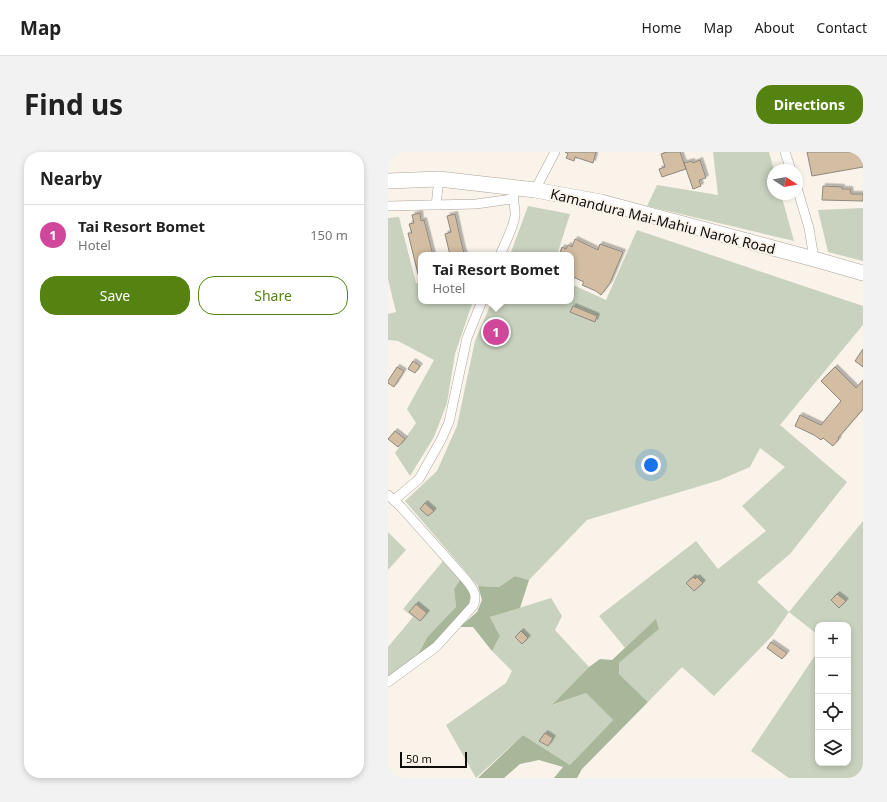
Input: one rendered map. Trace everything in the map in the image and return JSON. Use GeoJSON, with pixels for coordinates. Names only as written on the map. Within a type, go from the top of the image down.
{"type":"FeatureCollection","features":[{"type":"Feature","properties":{"kind":"highway","name":"Kamandura Mai-Mahiu Narok Road"},"geometry":{"type":"LineString","coordinates":[[388,181],[439,179],[514,193],[535,190],[601,202],[863,273]]}},
{"type":"Feature","properties":{"kind":"street"},"geometry":{"type":"LineString","coordinates":[[535,190],[555,152]]}},
{"type":"Feature","properties":{"kind":"street"},"geometry":{"type":"LineString","coordinates":[[785,152],[789,164]]}},
{"type":"Feature","properties":{"kind":"street"},"geometry":{"type":"LineString","coordinates":[[436,205],[439,179]]}},
{"type":"Feature","properties":{"kind":"street"},"geometry":{"type":"LineString","coordinates":[[388,206],[476,204],[514,193],[514,219],[501,252]]}},
{"type":"Feature","properties":{"kind":"street"},"geometry":{"type":"LineString","coordinates":[[801,200],[809,228],[814,259]]}},
{"type":"Feature","properties":{"kind":"street"},"geometry":{"type":"LineString","coordinates":[[388,682],[436,647],[475,601],[475,594],[467,581],[391,497],[419,478],[441,440],[449,422],[467,338],[481,304]]}},
{"type":"Feature","properties":{"kind":"green space"},"geometry":{"type":"Polygon","coordinates":[[[713,152],[769,152],[772,164],[767,164],[767,200],[783,200],[794,241],[647,206],[657,185],[718,195],[713,152]]]}},
{"type":"Feature","properties":{"kind":"green space"},"geometry":{"type":"Polygon","coordinates":[[[528,206],[570,214],[558,252],[511,252],[528,206]]]}},
{"type":"Feature","properties":{"kind":"green space"},"geometry":{"type":"Polygon","coordinates":[[[863,208],[863,261],[828,252],[818,210],[863,208]]]}},
{"type":"Feature","properties":{"kind":"green space"},"geometry":{"type":"Polygon","coordinates":[[[399,217],[416,283],[418,283],[418,304],[472,304],[455,354],[447,403],[434,437],[410,476],[395,453],[416,423],[407,409],[434,360],[398,341],[388,340],[388,314],[396,312],[388,279],[388,218],[399,217]]]}},
{"type":"Feature","properties":{"kind":"green space"},"geometry":{"type":"Polygon","coordinates":[[[637,230],[863,306],[863,325],[780,425],[847,482],[790,554],[757,582],[789,612],[773,635],[714,696],[682,667],[648,702],[619,674],[619,663],[659,629],[656,620],[625,648],[599,616],[696,541],[718,569],[766,531],[742,506],[785,467],[760,448],[750,467],[720,480],[587,520],[529,580],[515,576],[499,587],[478,586],[405,501],[437,471],[457,426],[475,341],[491,304],[574,304],[574,285],[606,300],[637,230]]]}},
{"type":"Feature","properties":{"kind":"green space"},"geometry":{"type":"Polygon","coordinates":[[[863,521],[863,778],[789,778],[751,751],[815,655],[815,766],[851,766],[851,622],[815,622],[815,633],[789,612],[863,521]]]}},
{"type":"Feature","properties":{"kind":"green space"},"geometry":{"type":"Polygon","coordinates":[[[388,532],[406,550],[388,570],[388,532]]]}},
{"type":"Feature","properties":{"kind":"green space"},"geometry":{"type":"Polygon","coordinates":[[[443,561],[460,580],[454,589],[456,607],[428,636],[416,658],[388,676],[388,647],[413,617],[403,609],[443,561]]]}},
{"type":"Feature","properties":{"kind":"green space"},"geometry":{"type":"Polygon","coordinates":[[[515,576],[529,580],[520,608],[490,617],[500,636],[492,651],[473,627],[460,627],[477,612],[482,600],[478,586],[499,587],[515,576]]]}},
{"type":"Feature","properties":{"kind":"green space"},"geometry":{"type":"Polygon","coordinates":[[[460,580],[471,594],[469,604],[435,646],[416,658],[428,636],[456,607],[454,589],[460,580]]]}},
{"type":"Feature","properties":{"kind":"green space"},"geometry":{"type":"Polygon","coordinates":[[[551,598],[562,616],[555,630],[589,667],[553,705],[586,693],[613,720],[570,765],[523,735],[476,778],[446,725],[506,683],[512,671],[492,651],[500,636],[490,617],[551,598]]]}},
{"type":"Feature","properties":{"kind":"green space"},"geometry":{"type":"Polygon","coordinates":[[[656,619],[659,629],[619,663],[619,674],[648,702],[582,769],[577,778],[554,778],[563,767],[539,760],[520,764],[504,778],[478,778],[523,735],[570,765],[613,720],[586,693],[552,705],[589,667],[600,659],[612,660],[656,619]]]}},
{"type":"Feature","properties":{"kind":"building"},"geometry":{"type":"Polygon","coordinates":[[[565,152],[596,152],[593,163],[575,157],[574,161],[566,158],[568,154],[565,152]]]}},
{"type":"Feature","properties":{"kind":"building"},"geometry":{"type":"Polygon","coordinates":[[[667,152],[680,152],[686,169],[662,177],[659,169],[665,167],[661,154],[667,152]]]}},
{"type":"Feature","properties":{"kind":"building"},"geometry":{"type":"Polygon","coordinates":[[[807,152],[863,152],[863,167],[812,176],[807,152]]]}},
{"type":"Feature","properties":{"kind":"building"},"geometry":{"type":"Polygon","coordinates":[[[700,160],[706,178],[699,180],[701,186],[693,189],[684,163],[692,161],[693,163],[700,160]]]}},
{"type":"Feature","properties":{"kind":"building"},"geometry":{"type":"Polygon","coordinates":[[[823,186],[850,189],[851,194],[863,194],[863,201],[822,200],[823,186]]]}},
{"type":"Feature","properties":{"kind":"building"},"geometry":{"type":"Polygon","coordinates":[[[420,213],[421,221],[424,220],[432,252],[418,252],[418,274],[408,233],[412,233],[409,224],[414,223],[412,215],[420,213]]]}},
{"type":"Feature","properties":{"kind":"building"},"geometry":{"type":"Polygon","coordinates":[[[455,214],[464,252],[449,252],[445,234],[451,232],[447,216],[455,214]]]}},
{"type":"Feature","properties":{"kind":"building"},"geometry":{"type":"Polygon","coordinates":[[[575,239],[598,250],[600,244],[623,252],[610,283],[601,295],[596,291],[582,285],[584,282],[574,277],[574,252],[560,252],[562,247],[566,249],[568,245],[572,247],[575,239]]]}},
{"type":"Feature","properties":{"kind":"building"},"geometry":{"type":"Polygon","coordinates":[[[573,306],[597,316],[595,322],[570,312],[573,306]]]}},
{"type":"Feature","properties":{"kind":"building"},"geometry":{"type":"Polygon","coordinates":[[[863,349],[863,367],[855,361],[863,349]]]}},
{"type":"Feature","properties":{"kind":"building"},"geometry":{"type":"Polygon","coordinates":[[[413,361],[420,366],[415,373],[408,369],[413,361]]]}},
{"type":"Feature","properties":{"kind":"building"},"geometry":{"type":"Polygon","coordinates":[[[397,367],[404,371],[394,387],[388,383],[388,381],[397,367]]]}},
{"type":"Feature","properties":{"kind":"building"},"geometry":{"type":"Polygon","coordinates":[[[835,367],[856,388],[863,380],[863,409],[833,446],[823,438],[821,440],[795,426],[800,415],[821,425],[841,401],[821,381],[835,367]]]}},
{"type":"Feature","properties":{"kind":"building"},"geometry":{"type":"Polygon","coordinates":[[[395,431],[405,439],[398,447],[388,439],[395,431]]]}},
{"type":"Feature","properties":{"kind":"building"},"geometry":{"type":"Polygon","coordinates":[[[425,503],[434,511],[428,516],[420,509],[425,503]]]}},
{"type":"Feature","properties":{"kind":"building"},"geometry":{"type":"Polygon","coordinates":[[[693,577],[695,579],[697,577],[703,583],[694,591],[686,583],[693,577]]]}},
{"type":"Feature","properties":{"kind":"building"},"geometry":{"type":"Polygon","coordinates":[[[837,594],[846,601],[839,608],[831,600],[837,594]]]}},
{"type":"Feature","properties":{"kind":"building"},"geometry":{"type":"Polygon","coordinates":[[[416,604],[427,613],[420,621],[409,612],[416,604]]]}},
{"type":"Feature","properties":{"kind":"building"},"geometry":{"type":"Polygon","coordinates":[[[521,631],[528,638],[522,644],[515,637],[521,631]]]}},
{"type":"Feature","properties":{"kind":"building"},"geometry":{"type":"Polygon","coordinates":[[[771,642],[787,653],[782,659],[767,648],[771,642]]]}},
{"type":"Feature","properties":{"kind":"building"},"geometry":{"type":"Polygon","coordinates":[[[545,733],[553,738],[548,746],[539,741],[545,733]]]}},
{"type":"Feature","properties":{"kind":"place","name":"Tai Resort Bomet"},"geometry":{"type":"Point","coordinates":[496,332]}}]}
